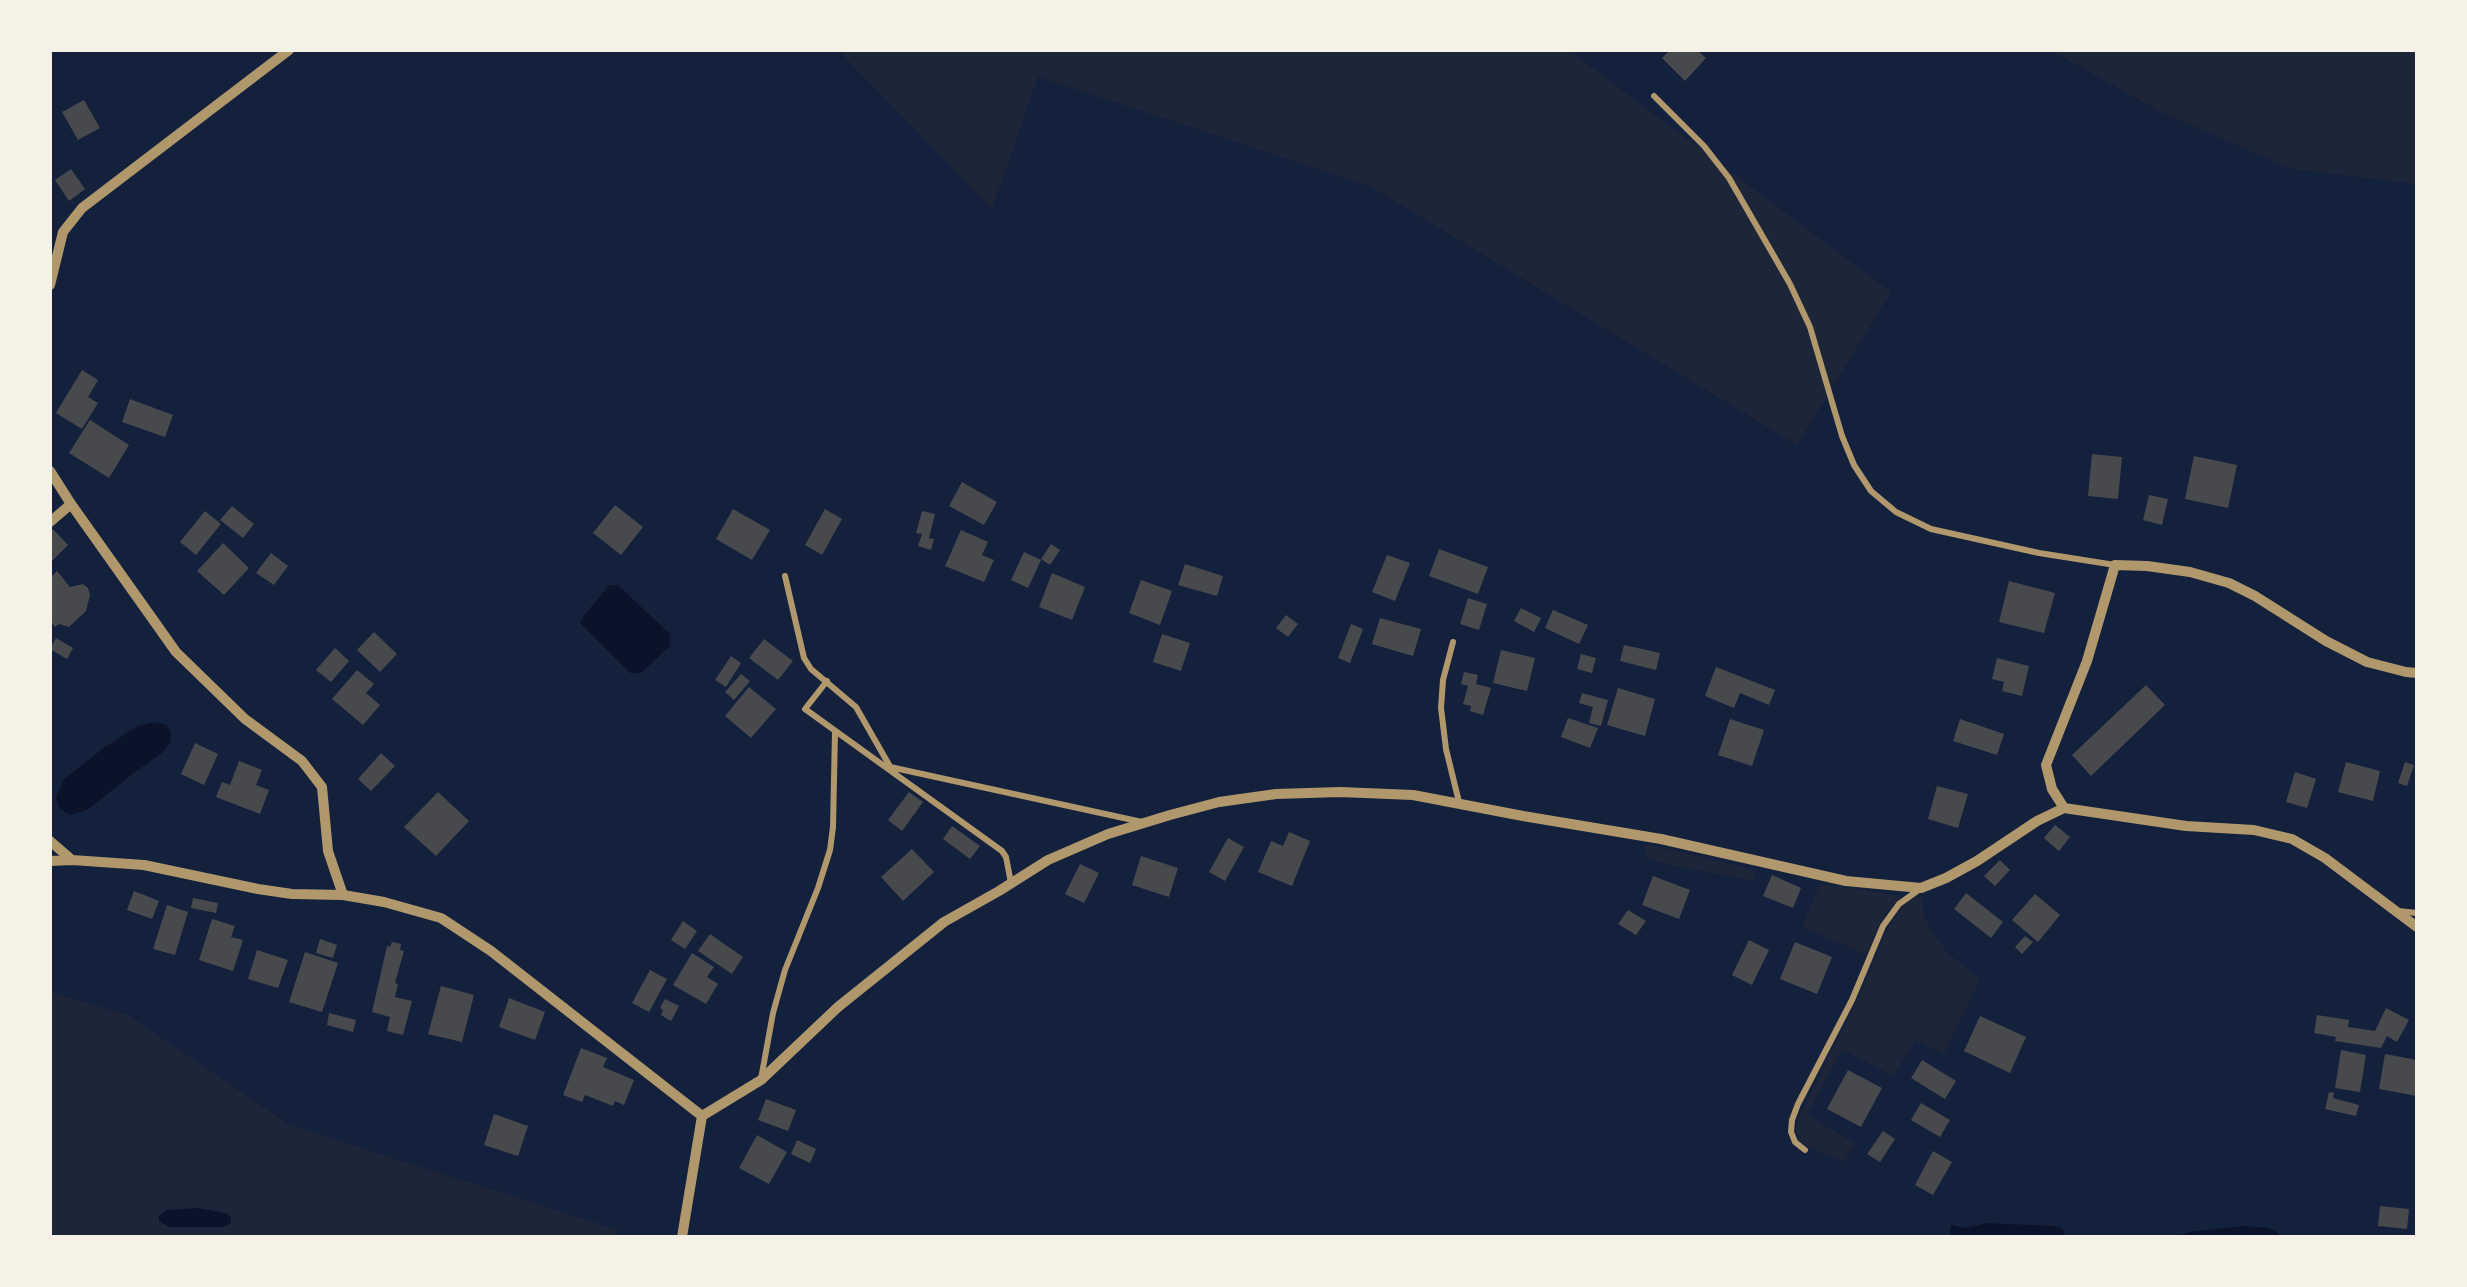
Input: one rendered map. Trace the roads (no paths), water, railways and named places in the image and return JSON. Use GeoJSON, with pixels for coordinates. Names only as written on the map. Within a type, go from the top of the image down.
{"type":"FeatureCollection","features":[{"type":"Feature","properties":{"kind":"street"},"geometry":{"type":"LineString","coordinates":[[50,284],[62,232],[82,208],[289,50]]}},
{"type":"Feature","properties":{"kind":"street"},"geometry":{"type":"LineString","coordinates":[[50,471],[176,652],[245,719],[302,761],[322,786],[328,851],[343,895]]}},
{"type":"Feature","properties":{"kind":"street"},"geometry":{"type":"LineString","coordinates":[[50,522],[71,504]]}},
{"type":"Feature","properties":{"kind":"street"},"geometry":{"type":"LineString","coordinates":[[2064,808],[2052,789],[2046,765],[2087,661],[2115,565],[2190,572],[2229,583],[2367,662],[2417,673]]}},
{"type":"Feature","properties":{"kind":"street"},"geometry":{"type":"LineString","coordinates":[[682,1237],[702,1116],[760,1080],[838,1007],[944,922],[1048,860],[1108,834],[1219,802],[1276,794],[1413,795],[1661,839],[1846,880],[1921,888],[1977,861],[2064,808],[2186,826],[2254,830],[2292,839],[2417,927]]}},
{"type":"Feature","properties":{"kind":"street"},"geometry":{"type":"LineString","coordinates":[[50,841],[72,860]]}},
{"type":"Feature","properties":{"kind":"street"},"geometry":{"type":"LineString","coordinates":[[50,861],[144,865],[258,889],[343,895],[440,918],[491,950],[702,1116]]}},
{"type":"Feature","properties":{"kind":"lane"},"geometry":{"type":"LineString","coordinates":[[1654,96],[1691,132],[1729,178],[1790,284],[1814,340],[1842,436],[1854,465],[1871,490],[1896,512],[1931,528],[2024,550],[2115,565]]}},
{"type":"Feature","properties":{"kind":"lane"},"geometry":{"type":"LineString","coordinates":[[785,576],[804,658],[811,669],[856,707],[892,770],[1144,823]]}},
{"type":"Feature","properties":{"kind":"lane"},"geometry":{"type":"LineString","coordinates":[[1452,642],[1441,708],[1458,802]]}},
{"type":"Feature","properties":{"kind":"lane"},"geometry":{"type":"LineString","coordinates":[[826,682],[805,709],[1002,851],[1011,884]]}},
{"type":"Feature","properties":{"kind":"lane"},"geometry":{"type":"LineString","coordinates":[[760,1080],[785,970],[830,850],[834,827],[835,732]]}},
{"type":"Feature","properties":{"kind":"lane"},"geometry":{"type":"LineString","coordinates":[[1805,1150],[1791,1132],[1798,1104],[1844,1017],[1883,926],[1899,904],[1921,888]]}},
{"type":"Feature","properties":{"kind":"lane"},"geometry":{"type":"LineString","coordinates":[[2392,909],[2417,913]]}}]}
